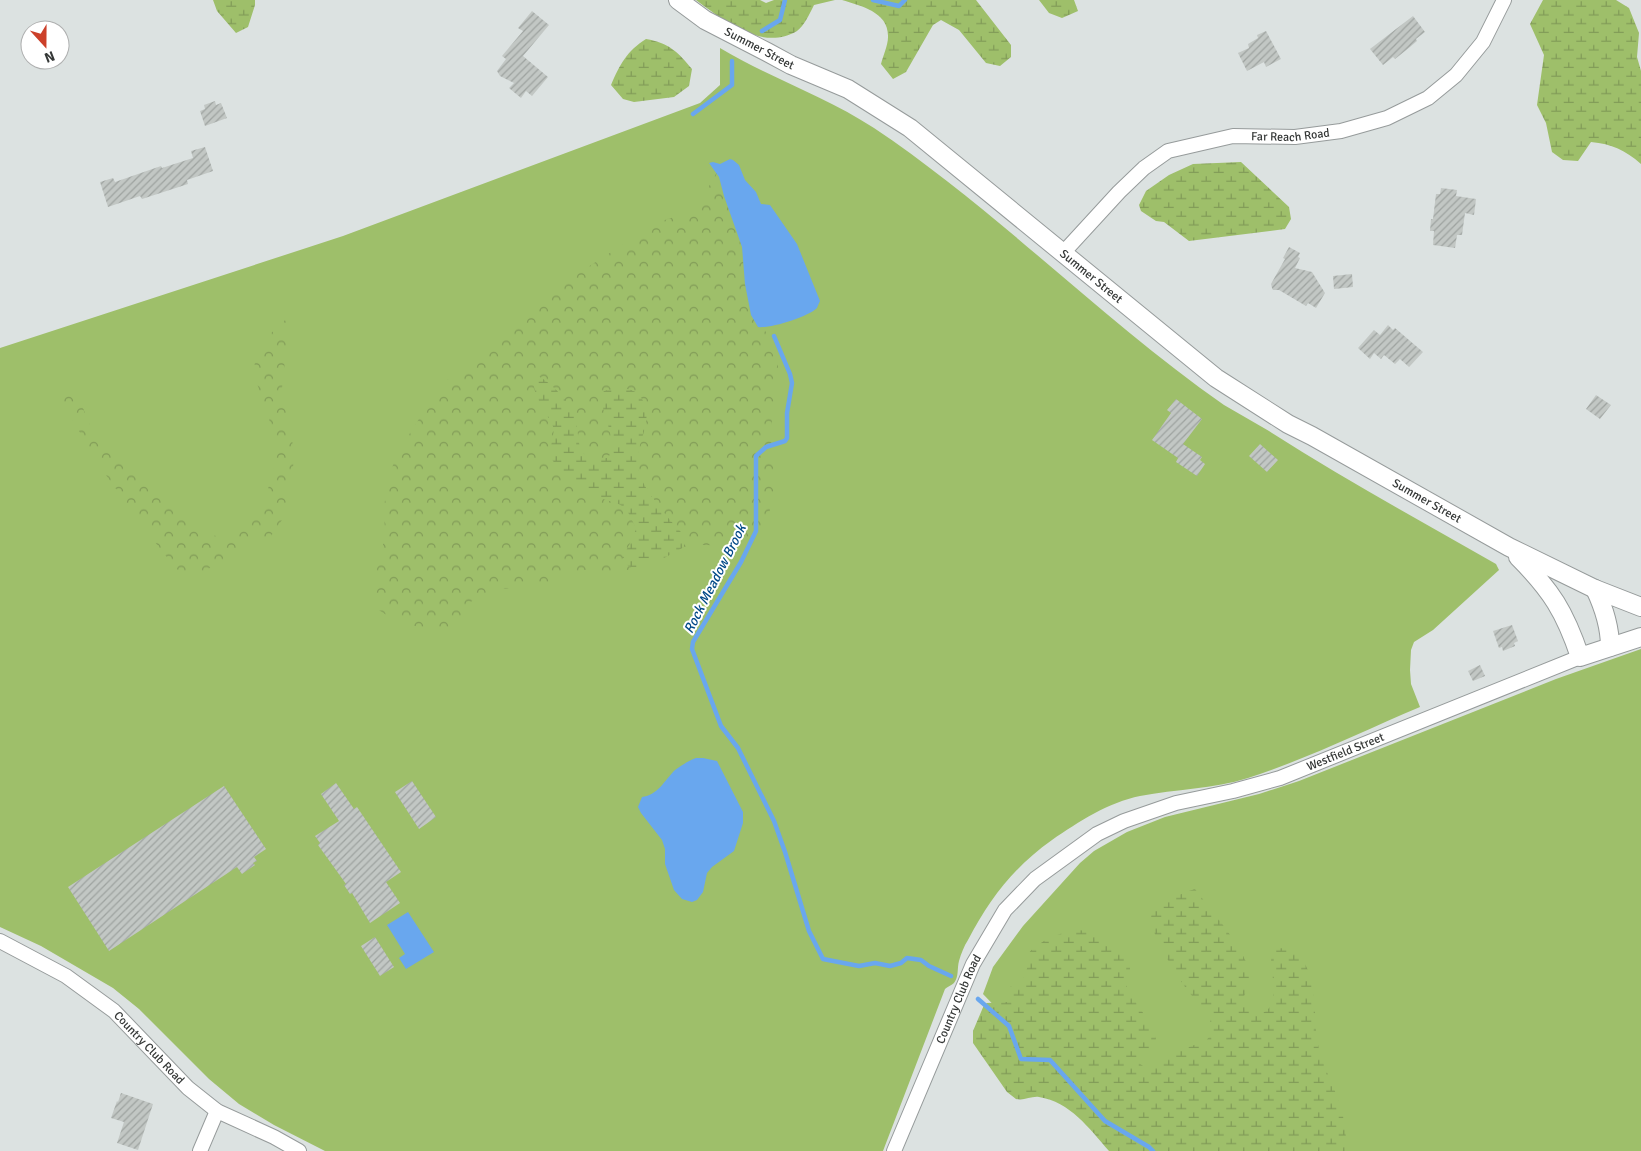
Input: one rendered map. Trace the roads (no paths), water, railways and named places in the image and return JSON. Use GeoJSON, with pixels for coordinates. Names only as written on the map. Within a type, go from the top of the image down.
{"type":"FeatureCollection","features":[{"type":"Feature","properties":{"kind":"main road","name":"Summer Street"},"geometry":{"type":"LineString","coordinates":[[678,0],[705,20],[791,65],[848,89],[910,128],[1216,378],[1288,424],[1509,547],[1595,589],[1641,607]]}},
{"type":"Feature","properties":{"kind":"main road","name":"Summer Street"},"geometry":{"type":"LineString","coordinates":[[1509,547],[1540,579],[1556,601],[1567,621],[1580,657]]}},
{"type":"Feature","properties":{"kind":"main road"},"geometry":{"type":"LineString","coordinates":[[1595,589],[1605,611],[1610,634],[1610,647]]}},
{"type":"Feature","properties":{"kind":"main road","name":"Westfield Street"},"geometry":{"type":"LineString","coordinates":[[1580,657],[1641,637]]}},
{"type":"Feature","properties":{"kind":"street","name":"Far Reach Road"},"geometry":{"type":"LineString","coordinates":[[1063,253],[1131,180],[1168,151],[1233,136],[1295,137],[1342,131],[1387,118],[1428,98],[1456,75],[1483,42],[1504,0]]}},
{"type":"Feature","properties":{"kind":"street","name":"Westfield Street"},"geometry":{"type":"LineString","coordinates":[[1052,866],[1097,834],[1124,821],[1176,804],[1280,778],[1580,657]]}},
{"type":"Feature","properties":{"kind":"street","name":"Country Club Road"},"geometry":{"type":"LineString","coordinates":[[894,1151],[974,964],[1005,910],[1052,866]]}},
{"type":"Feature","properties":{"kind":"street","name":"Country Club Road"},"geometry":{"type":"LineString","coordinates":[[0,941],[66,976],[114,1011],[188,1088],[217,1111],[274,1137],[299,1151]]}},
{"type":"Feature","properties":{"kind":"street"},"geometry":{"type":"LineString","coordinates":[[200,1151],[217,1111]]}},
{"type":"Feature","properties":{"kind":"water"},"geometry":{"type":"Polygon","coordinates":[[[730,159],[739,165],[745,180],[756,192],[761,204],[770,205],[797,244],[820,301],[817,308],[806,315],[779,324],[758,327],[751,315],[745,284],[742,247],[719,177],[709,163],[720,164],[730,159]]]}},
{"type":"Feature","properties":{"kind":"water"},"geometry":{"type":"Polygon","coordinates":[[[696,758],[717,761],[743,812],[743,823],[734,851],[707,873],[703,892],[697,900],[692,902],[682,899],[674,890],[665,864],[665,849],[662,840],[638,807],[642,797],[648,796],[657,790],[675,770],[696,758]]]}},
{"type":"Feature","properties":{"kind":"water"},"geometry":{"type":"Polygon","coordinates":[[[408,912],[434,952],[406,969],[399,958],[405,954],[387,925],[408,912]]]}},
{"type":"Feature","properties":{"kind":"waterway","name":"Rock Meadow Brook"},"geometry":{"type":"LineString","coordinates":[[762,31],[780,20],[785,0]]}},
{"type":"Feature","properties":{"kind":"waterway","name":"Rock Meadow Brook"},"geometry":{"type":"LineString","coordinates":[[873,0],[899,6],[905,0]]}},
{"type":"Feature","properties":{"kind":"waterway","name":"Rock Meadow Brook"},"geometry":{"type":"LineString","coordinates":[[693,114],[732,85],[732,61]]}},
{"type":"Feature","properties":{"kind":"waterway","name":"Rock Meadow Brook"},"geometry":{"type":"LineString","coordinates":[[774,336],[792,383],[787,413],[787,438],[785,441],[766,447],[756,456],[756,531],[741,562],[693,642],[692,649],[721,726],[738,748],[774,821],[809,931],[823,959],[859,966],[875,963],[890,966],[901,963],[907,958],[921,960],[929,966],[951,976]]}},
{"type":"Feature","properties":{"kind":"waterway","name":"Rock Meadow Brook"},"geometry":{"type":"LineString","coordinates":[[978,999],[1009,1026],[1021,1059],[1050,1060],[1105,1121],[1153,1151]]}}]}
